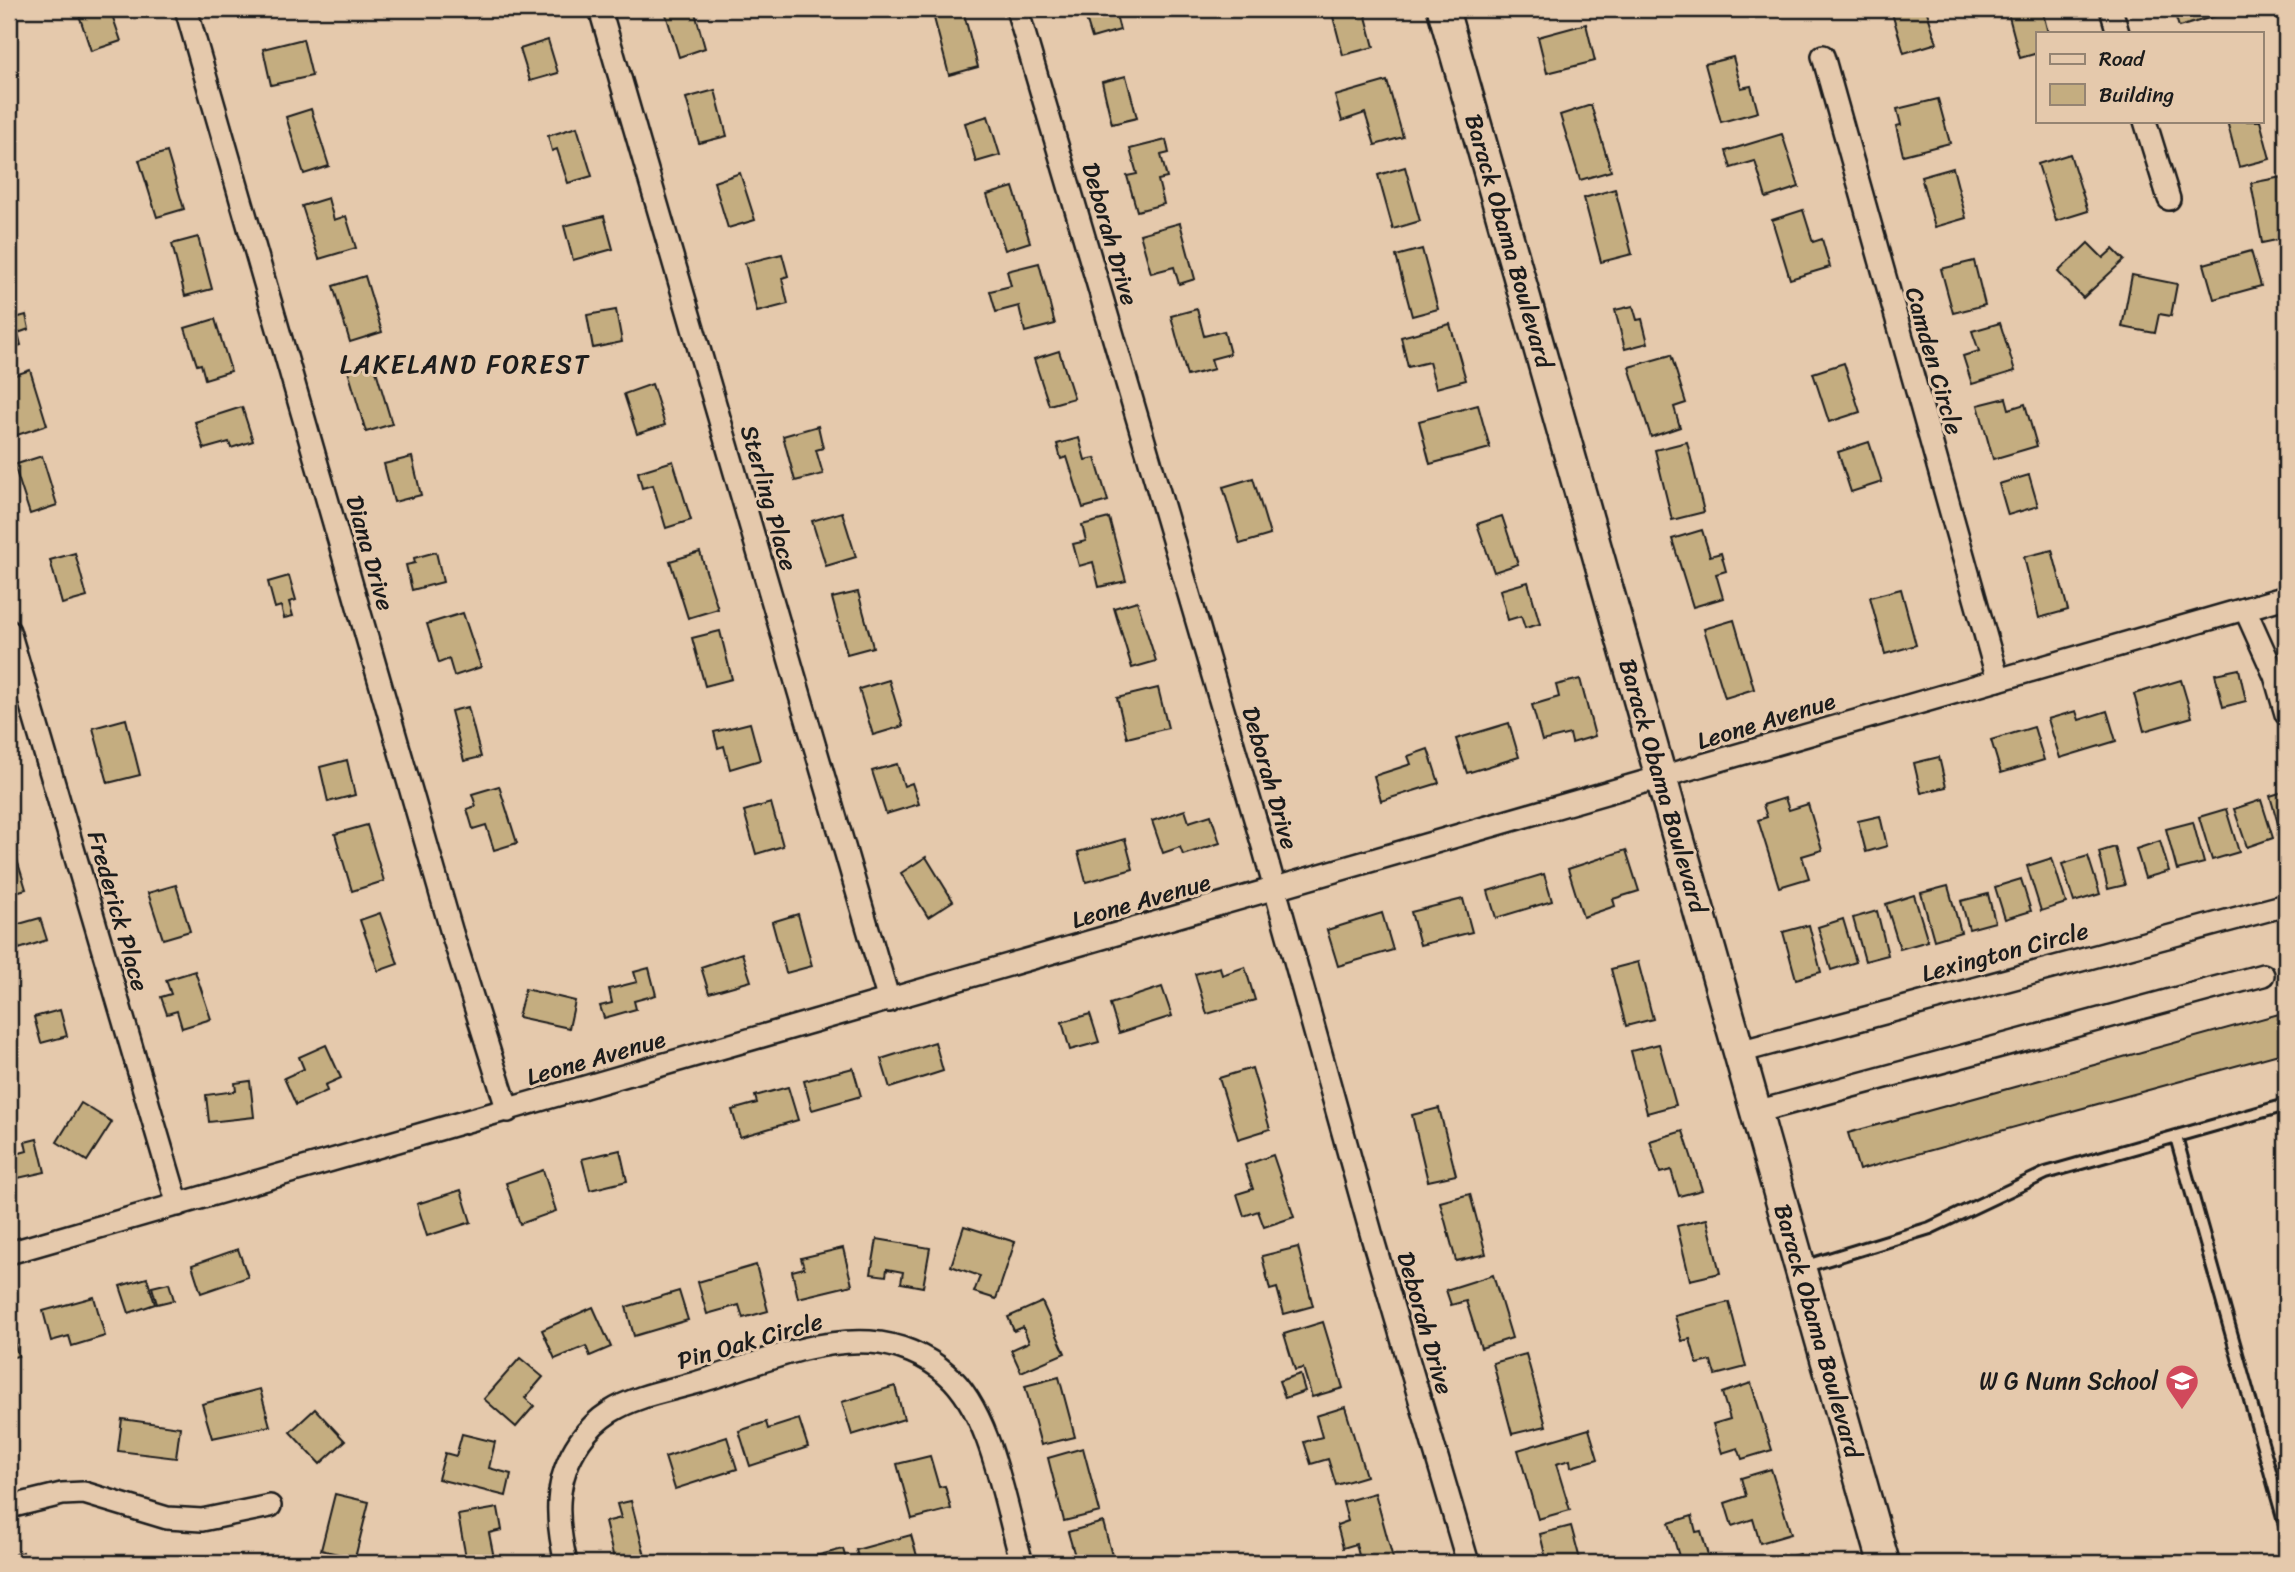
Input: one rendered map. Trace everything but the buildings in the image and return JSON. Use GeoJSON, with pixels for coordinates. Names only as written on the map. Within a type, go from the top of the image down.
{"type":"FeatureCollection","features":[{"type":"Feature","properties":{"kind":"main road","name":"Barack Obama Boulevard"},"geometry":{"type":"LineString","coordinates":[[1443,9],[1884,1563]]}},
{"type":"Feature","properties":{"kind":"street","name":"Diana Drive"},"geometry":{"type":"LineString","coordinates":[[186,9],[452,933],[508,1111]]}},
{"type":"Feature","properties":{"kind":"street","name":"Sterling Place"},"geometry":{"type":"LineString","coordinates":[[600,9],[889,1001]]}},
{"type":"Feature","properties":{"kind":"street","name":"Deborah Drive"},"geometry":{"type":"LineString","coordinates":[[1017,9],[1275,889],[1373,1240],[1468,1563]]}},
{"type":"Feature","properties":{"kind":"street"},"geometry":{"type":"LineString","coordinates":[[2111,9],[2118,32]]}},
{"type":"Feature","properties":{"kind":"street","name":"Camden Circle"},"geometry":{"type":"LineString","coordinates":[[1823,56],[1998,680]]}},
{"type":"Feature","properties":{"kind":"street"},"geometry":{"type":"LineString","coordinates":[[2145,122],[2169,199]]}},
{"type":"Feature","properties":{"kind":"street","name":"Leone Avenue"},"geometry":{"type":"LineString","coordinates":[[9,1253],[2286,597]]}},
{"type":"Feature","properties":{"kind":"street"},"geometry":{"type":"LineString","coordinates":[[2245,608],[2276,676],[2286,714]]}},
{"type":"Feature","properties":{"kind":"street","name":"Frederick Place"},"geometry":{"type":"LineString","coordinates":[[9,631],[178,1205]]}},
{"type":"Feature","properties":{"kind":"street","name":"Lexington Circle"},"geometry":{"type":"LineString","coordinates":[[1739,1052],[2286,905]]}},
{"type":"Feature","properties":{"kind":"street"},"geometry":{"type":"LineString","coordinates":[[1756,1112],[2263,975]]}},
{"type":"Feature","properties":{"kind":"street","name":"Pin Oak Circle"},"geometry":{"type":"LineString","coordinates":[[566,1563],[557,1518],[561,1479],[580,1440],[609,1412],[646,1396],[842,1342],[872,1342],[918,1353],[948,1374],[965,1392],[986,1436],[1022,1563]]}},
{"type":"Feature","properties":{"kind":"street"},"geometry":{"type":"LineString","coordinates":[[9,1507],[62,1494],[84,1493],[107,1497],[167,1518],[202,1520],[270,1506]]}},
{"type":"Feature","properties":{"kind":"lane"},"geometry":{"type":"LineString","coordinates":[[1800,1268],[1930,1228],[2046,1173],[2286,1105]]}},
{"type":"Feature","properties":{"kind":"lane"},"geometry":{"type":"LineString","coordinates":[[2175,1137],[2286,1528]]}},
{"type":"Feature","properties":{"kind":"place","name":"W G Nunn School"},"geometry":{"type":"Point","coordinates":[2182,1411]}},
{"type":"Feature","properties":{"kind":"district","name":"LAKELAND FOREST"},"geometry":{"type":"Point","coordinates":[465,364]}}]}
